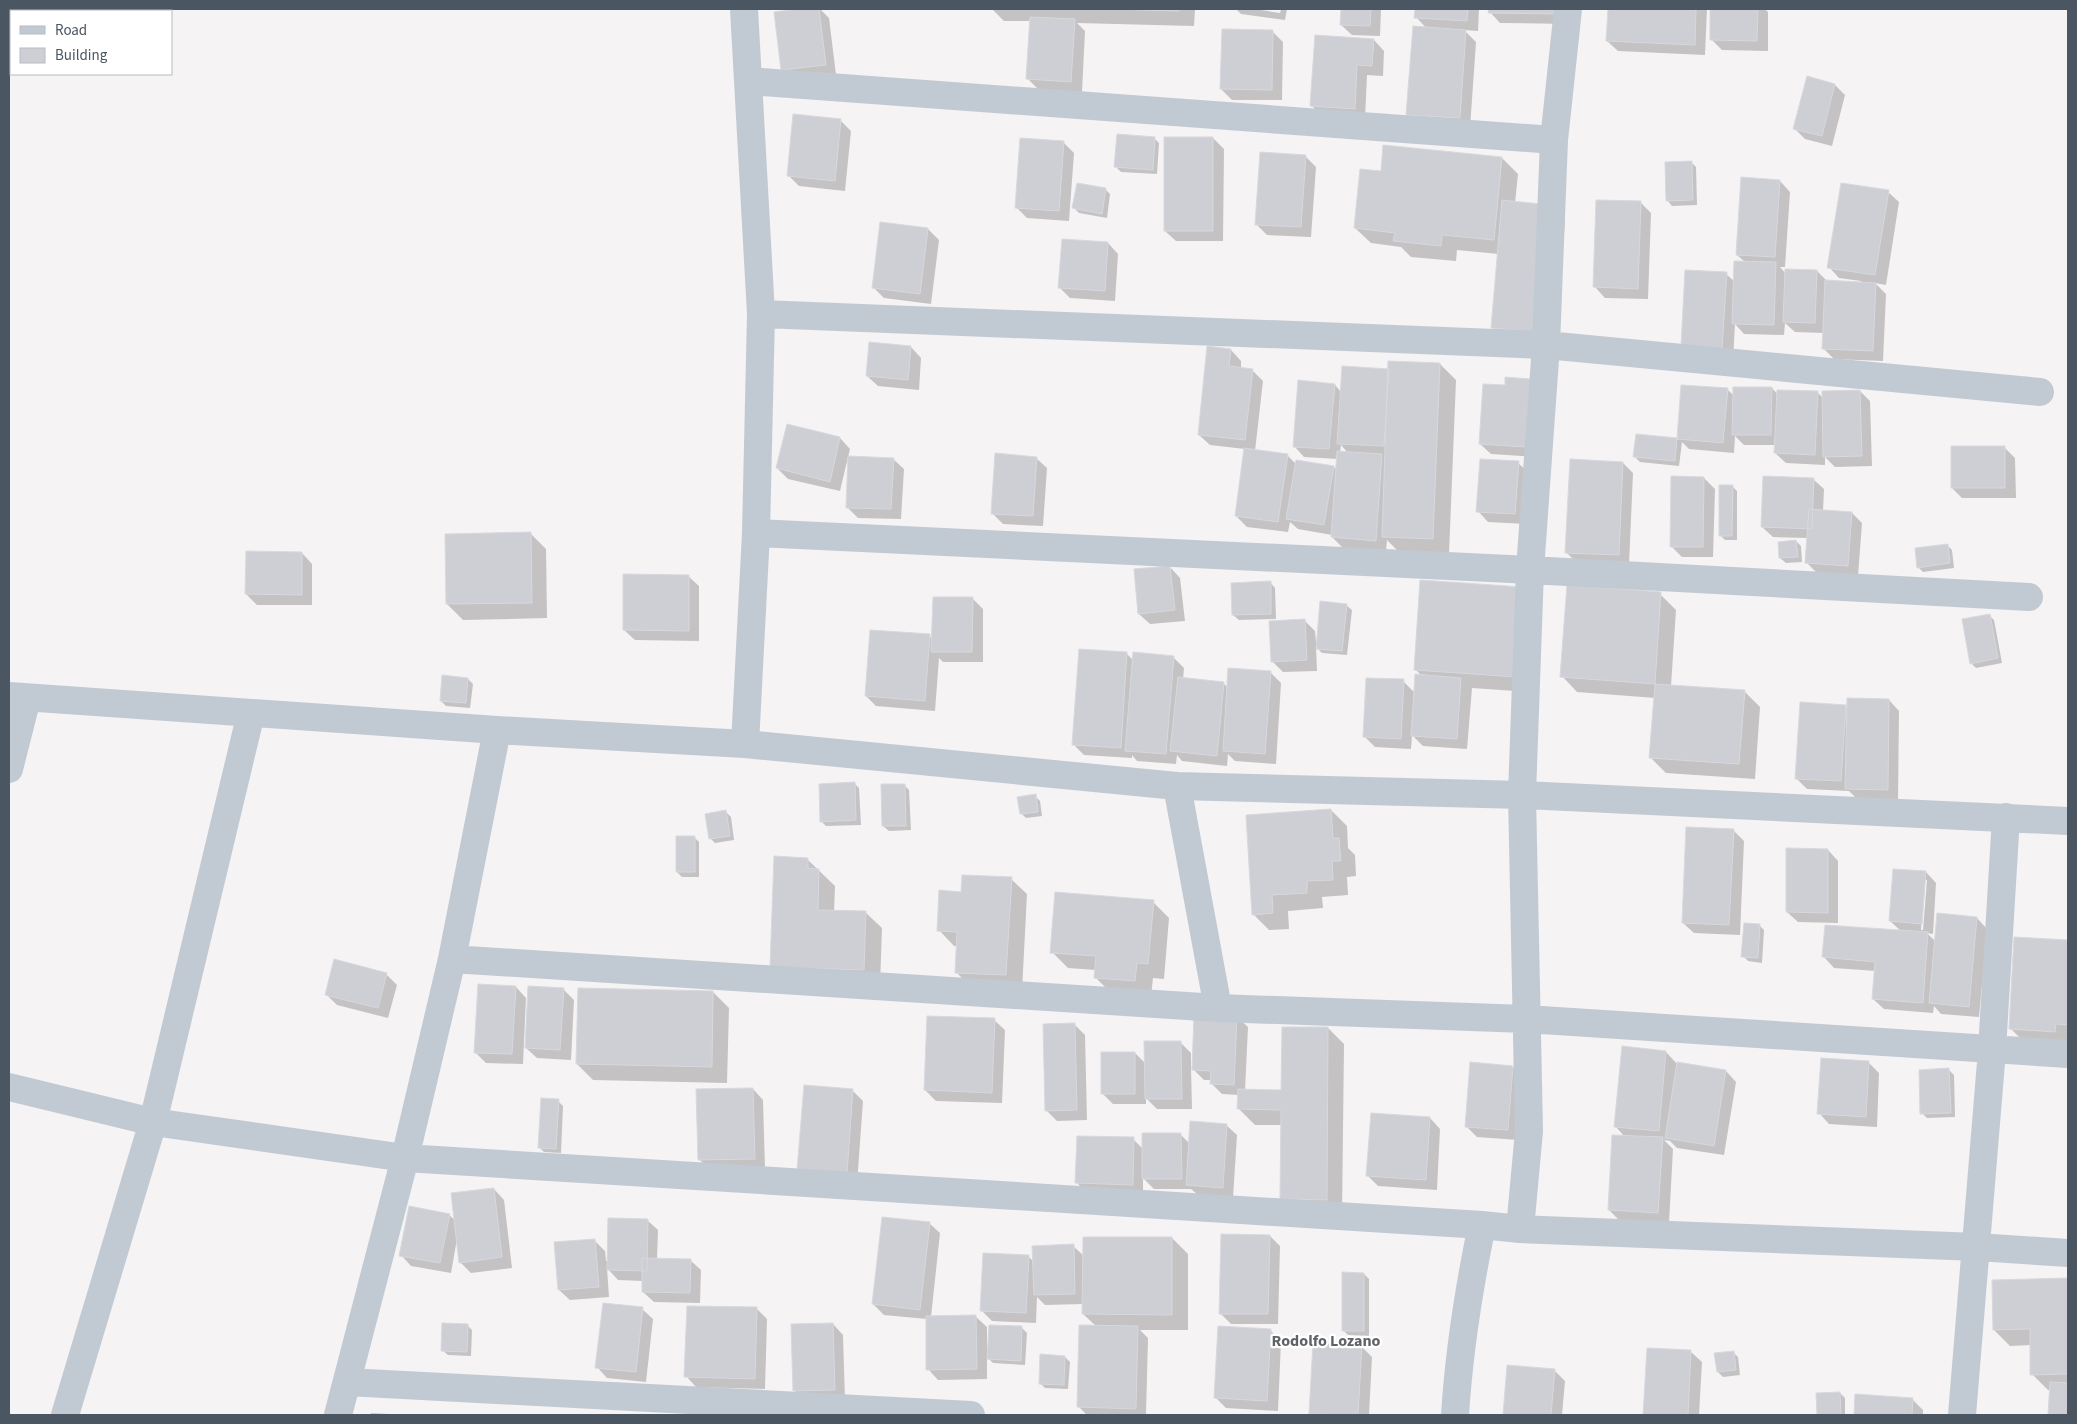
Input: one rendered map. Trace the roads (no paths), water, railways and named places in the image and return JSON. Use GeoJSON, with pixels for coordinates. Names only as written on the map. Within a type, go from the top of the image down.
{"type":"FeatureCollection","features":[{"type":"Feature","properties":{"kind":"street"},"geometry":{"type":"LineString","coordinates":[[744,9],[761,314],[756,534],[746,744]]}},
{"type":"Feature","properties":{"kind":"street"},"geometry":{"type":"LineString","coordinates":[[1520,1229],[1529,1131],[1522,795],[1530,570],[1546,345],[1554,140],[1568,9]]}},
{"type":"Feature","properties":{"kind":"street"},"geometry":{"type":"LineString","coordinates":[[749,81],[1554,140]]}},
{"type":"Feature","properties":{"kind":"street"},"geometry":{"type":"LineString","coordinates":[[761,314],[1546,345],[2040,392]]}},
{"type":"Feature","properties":{"kind":"street"},"geometry":{"type":"LineString","coordinates":[[756,534],[1530,570],[2029,597]]}},
{"type":"Feature","properties":{"kind":"street"},"geometry":{"type":"LineString","coordinates":[[9,769],[18,697],[497,730],[746,744],[1178,786],[1522,795],[2068,821]]}},
{"type":"Feature","properties":{"kind":"street"},"geometry":{"type":"LineString","coordinates":[[65,1415],[153,1122],[251,713]]}},
{"type":"Feature","properties":{"kind":"street"},"geometry":{"type":"LineString","coordinates":[[338,1415],[405,1158],[452,959],[497,730]]}},
{"type":"Feature","properties":{"kind":"street"},"geometry":{"type":"LineString","coordinates":[[1178,786],[1218,1008]]}},
{"type":"Feature","properties":{"kind":"street"},"geometry":{"type":"LineString","coordinates":[[1962,1415],[1992,1050],[2006,817]]}},
{"type":"Feature","properties":{"kind":"street"},"geometry":{"type":"LineString","coordinates":[[452,959],[1218,1008],[1526,1019],[2068,1054]]}},
{"type":"Feature","properties":{"kind":"street"},"geometry":{"type":"LineString","coordinates":[[9,1088],[153,1122],[405,1158],[1482,1225],[1520,1229],[1977,1247],[2068,1253]]}},
{"type":"Feature","properties":{"kind":"street"},"geometry":{"type":"LineString","coordinates":[[1455,1415],[1457,1378],[1467,1304],[1482,1225]]}},
{"type":"Feature","properties":{"kind":"street"},"geometry":{"type":"LineString","coordinates":[[347,1382],[970,1415]]}},
{"type":"Feature","properties":{"kind":"district","name":"Rodolfo Lozano"},"geometry":{"type":"Point","coordinates":[1326,1341]}}]}
